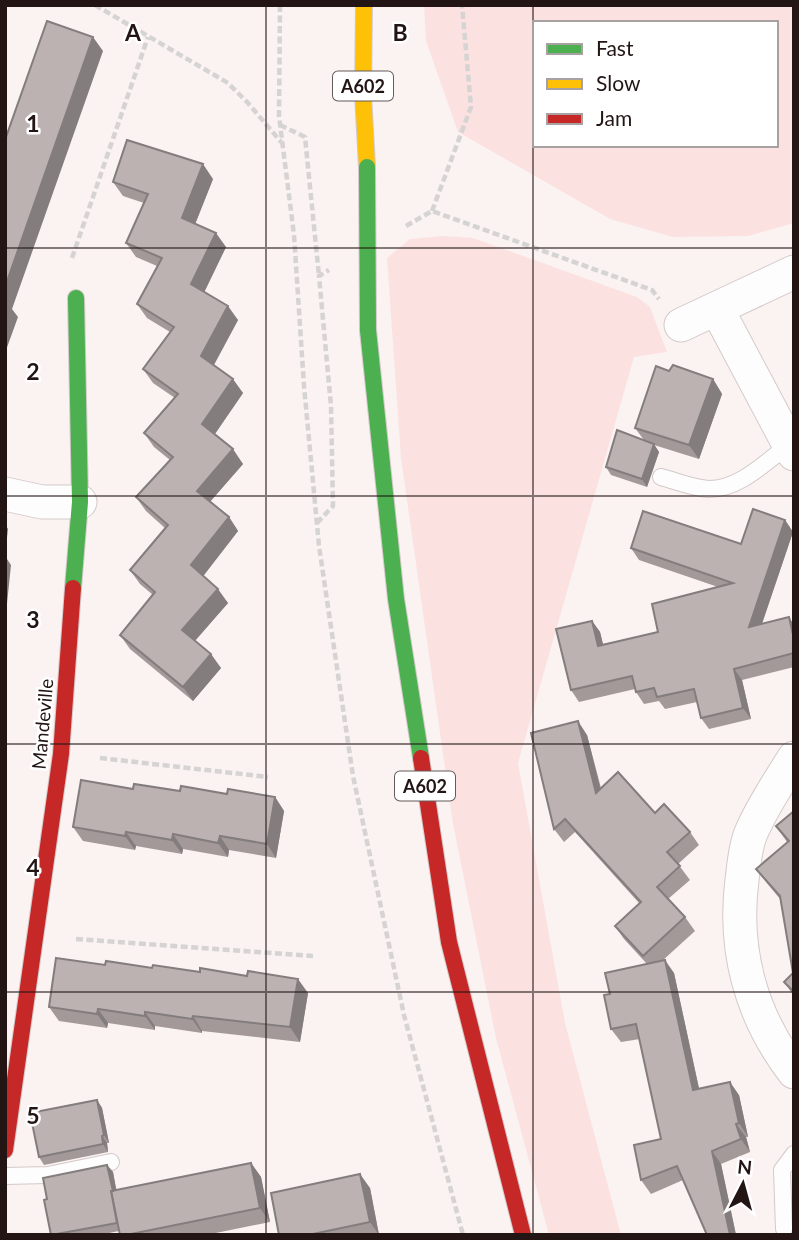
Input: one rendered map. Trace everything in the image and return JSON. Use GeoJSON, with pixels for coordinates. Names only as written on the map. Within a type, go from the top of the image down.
{"type":"FeatureCollection","features":[{"type":"Feature","properties":{"kind":"main road","name":"A602"},"geometry":{"type":"LineString","coordinates":[[364,5],[368,330],[396,599],[449,942],[523,1235]]}},
{"type":"Feature","properties":{"kind":"main road","name":"Mandeville"},"geometry":{"type":"LineString","coordinates":[[5,1150],[61,754],[80,502],[76,298]]}},
{"type":"Feature","properties":{"kind":"street"},"geometry":{"type":"LineString","coordinates":[[681,325],[794,272]]}},
{"type":"Feature","properties":{"kind":"street"},"geometry":{"type":"LineString","coordinates":[[717,309],[791,449]]}},
{"type":"Feature","properties":{"kind":"street"},"geometry":{"type":"LineString","coordinates":[[5,494],[42,502],[80,502]]}},
{"type":"Feature","properties":{"kind":"street"},"geometry":{"type":"LineString","coordinates":[[794,758],[751,834],[739,898],[739,933],[751,993],[765,1027],[794,1072]]}},
{"type":"Feature","properties":{"kind":"lane"},"geometry":{"type":"LineString","coordinates":[[661,477],[709,489],[725,487],[791,449]]}},
{"type":"Feature","properties":{"kind":"lane"},"geometry":{"type":"LineString","coordinates":[[784,1229],[782,1170],[794,1154]]}},
{"type":"Feature","properties":{"kind":"lane"},"geometry":{"type":"LineString","coordinates":[[5,1176],[48,1175],[111,1162]]}},
{"type":"Feature","properties":{"kind":"path"},"geometry":{"type":"LineString","coordinates":[[95,5],[228,83],[282,143]]}},
{"type":"Feature","properties":{"kind":"path"},"geometry":{"type":"LineString","coordinates":[[280,5],[280,125],[294,235],[304,386],[317,523],[353,776],[404,1016],[463,1235]]}},
{"type":"Feature","properties":{"kind":"path"},"geometry":{"type":"LineString","coordinates":[[398,230],[432,211],[471,107],[462,5]]}},
{"type":"Feature","properties":{"kind":"path"},"geometry":{"type":"LineString","coordinates":[[76,298],[67,272],[148,37]]}},
{"type":"Feature","properties":{"kind":"path"},"geometry":{"type":"LineString","coordinates":[[280,125],[305,137],[319,276],[331,407],[332,506],[317,523]]}},
{"type":"Feature","properties":{"kind":"path"},"geometry":{"type":"LineString","coordinates":[[432,211],[652,290],[681,325]]}},
{"type":"Feature","properties":{"kind":"path"},"geometry":{"type":"LineString","coordinates":[[319,276],[330,270]]}},
{"type":"Feature","properties":{"kind":"path"},"geometry":{"type":"LineString","coordinates":[[61,754],[268,777]]}},
{"type":"Feature","properties":{"kind":"path"},"geometry":{"type":"LineString","coordinates":[[36,936],[313,956]]}},
{"type":"Feature","properties":{"kind":"shaded area"},"geometry":{"type":"Polygon","coordinates":[[[424,5],[794,5],[794,223],[748,236],[673,237],[610,219],[458,132],[426,41],[424,5]]]}},
{"type":"Feature","properties":{"kind":"shaded area"},"geometry":{"type":"Polygon","coordinates":[[[444,236],[473,238],[637,297],[650,307],[667,352],[634,357],[518,763],[565,1023],[621,1235],[549,1235],[496,1038],[453,824],[401,458],[387,258],[410,239],[444,236]]]}},
{"type":"Feature","properties":{"kind":"building"},"geometry":{"type":"Polygon","coordinates":[[[47,21],[93,37],[5,287],[5,140],[47,21]]]}},
{"type":"Feature","properties":{"kind":"building"},"geometry":{"type":"Polygon","coordinates":[[[127,140],[203,164],[182,218],[216,233],[191,284],[228,306],[201,356],[233,379],[202,424],[233,449],[197,491],[229,517],[191,565],[218,589],[182,630],[211,654],[183,687],[120,635],[155,592],[130,570],[168,525],[136,497],[173,457],[144,433],[178,394],[143,369],[174,327],[137,304],[162,258],[126,243],[148,194],[113,182],[127,140]]]}},
{"type":"Feature","properties":{"kind":"building"},"geometry":{"type":"Polygon","coordinates":[[[673,365],[713,379],[689,445],[635,428],[656,366],[669,371],[673,365]]]}},
{"type":"Feature","properties":{"kind":"building"},"geometry":{"type":"Polygon","coordinates":[[[617,430],[654,444],[642,479],[606,467],[617,430]]]}},
{"type":"Feature","properties":{"kind":"building"},"geometry":{"type":"Polygon","coordinates":[[[753,509],[785,520],[749,627],[789,617],[794,653],[734,669],[743,708],[701,718],[694,689],[657,697],[654,688],[636,692],[632,676],[571,690],[556,629],[592,621],[598,646],[658,632],[652,604],[733,583],[631,548],[643,511],[741,544],[753,509]]]}},
{"type":"Feature","properties":{"kind":"building"},"geometry":{"type":"Polygon","coordinates":[[[578,721],[596,793],[618,772],[655,813],[664,804],[690,832],[667,852],[680,866],[657,887],[685,917],[643,956],[615,926],[641,902],[565,819],[554,829],[531,733],[578,721]]]}},
{"type":"Feature","properties":{"kind":"building"},"geometry":{"type":"Polygon","coordinates":[[[81,780],[133,789],[134,784],[180,791],[181,786],[227,794],[228,789],[275,797],[267,844],[220,836],[218,843],[173,834],[172,840],[126,832],[125,836],[73,827],[81,780]]]}},
{"type":"Feature","properties":{"kind":"building"},"geometry":{"type":"Polygon","coordinates":[[[794,811],[794,992],[784,982],[793,973],[780,896],[756,869],[789,841],[776,826],[794,811]]]}},
{"type":"Feature","properties":{"kind":"building"},"geometry":{"type":"Polygon","coordinates":[[[56,958],[105,965],[106,961],[152,968],[153,965],[200,972],[200,968],[247,976],[248,971],[298,979],[290,1027],[193,1016],[192,1019],[145,1012],[145,1016],[98,1009],[97,1014],[49,1007],[56,958]]]}},
{"type":"Feature","properties":{"kind":"building"},"geometry":{"type":"Polygon","coordinates":[[[665,960],[693,1090],[730,1082],[741,1139],[712,1151],[730,1235],[707,1235],[677,1166],[641,1180],[634,1145],[661,1139],[636,1024],[611,1029],[604,995],[610,994],[605,973],[665,960]]]}},
{"type":"Feature","properties":{"kind":"building"},"geometry":{"type":"Polygon","coordinates":[[[97,1100],[104,1135],[103,1144],[39,1157],[30,1113],[97,1100]]]}},
{"type":"Feature","properties":{"kind":"building"},"geometry":{"type":"Polygon","coordinates":[[[251,1163],[260,1208],[120,1235],[111,1191],[251,1163]]]}},
{"type":"Feature","properties":{"kind":"building"},"geometry":{"type":"Polygon","coordinates":[[[107,1165],[117,1223],[51,1235],[43,1178],[107,1165]]]}},
{"type":"Feature","properties":{"kind":"building"},"geometry":{"type":"Polygon","coordinates":[[[360,1174],[370,1222],[308,1235],[279,1235],[271,1193],[360,1174]]]}},
{"type":"Feature","properties":{"kind":"traffic: fast"},"geometry":{"type":"LineString","coordinates":[[367,167],[368,330]]}},
{"type":"Feature","properties":{"kind":"traffic: fast"},"geometry":{"type":"LineString","coordinates":[[73,588],[80,502],[76,298]]}},
{"type":"Feature","properties":{"kind":"traffic: fast"},"geometry":{"type":"LineString","coordinates":[[368,330],[396,599],[421,758]]}},
{"type":"Feature","properties":{"kind":"traffic: slow"},"geometry":{"type":"LineString","coordinates":[[364,5],[363,94],[367,167]]}},
{"type":"Feature","properties":{"kind":"traffic: jam"},"geometry":{"type":"LineString","coordinates":[[5,1150],[61,754],[73,588]]}},
{"type":"Feature","properties":{"kind":"traffic: jam"},"geometry":{"type":"LineString","coordinates":[[421,758],[449,942],[523,1235]]}}]}
